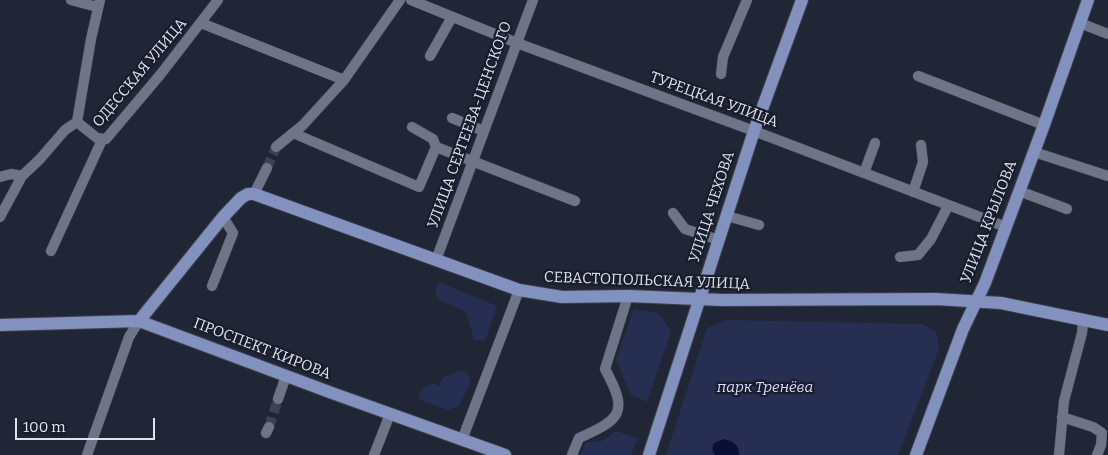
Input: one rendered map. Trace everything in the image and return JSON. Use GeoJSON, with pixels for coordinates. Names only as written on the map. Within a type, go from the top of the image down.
{"type":"FeatureCollection","features":[{"type":"Feature","properties":{"kind":"main road","name":"УЛИЦА ЧЕХОВА"},"geometry":{"type":"LineString","coordinates":[[650,455],[754,131],[802,0]]}},
{"type":"Feature","properties":{"kind":"main road","name":"УЛИЦА КРЫЛОВА"},"geometry":{"type":"LineString","coordinates":[[916,455],[963,329],[985,283],[1084,12]]}},
{"type":"Feature","properties":{"kind":"main road"},"geometry":{"type":"LineString","coordinates":[[139,321],[223,217],[241,198],[248,194],[254,194]]}},
{"type":"Feature","properties":{"kind":"main road","name":"СЕВАСТОПОЛЬСКАЯ УЛИЦА"},"geometry":{"type":"LineString","coordinates":[[254,194],[519,290],[562,297],[628,296],[699,300],[936,299],[974,303],[1001,303],[1108,325]]}},
{"type":"Feature","properties":{"kind":"main road","name":"ПРОСПЕКТ КИРОВА"},"geometry":{"type":"LineString","coordinates":[[0,325],[139,321],[504,455]]}},
{"type":"Feature","properties":{"kind":"street"},"geometry":{"type":"LineString","coordinates":[[0,217],[22,176],[40,159],[65,130],[77,122],[98,3],[71,0]]}},
{"type":"Feature","properties":{"kind":"street","name":"ОДЕССКАЯ УЛИЦА"},"geometry":{"type":"LineString","coordinates":[[51,251],[102,140],[114,132],[218,0]]}},
{"type":"Feature","properties":{"kind":"street"},"geometry":{"type":"LineString","coordinates":[[276,147],[303,125],[344,80],[400,0]]}},
{"type":"Feature","properties":{"kind":"street","name":"ТУРЕЦКАЯ УЛИЦА"},"geometry":{"type":"LineString","coordinates":[[411,0],[517,43],[1006,227]]}},
{"type":"Feature","properties":{"kind":"street","name":"УЛИЦА СЕРГЕЕВА-ЦЕНСКОГО"},"geometry":{"type":"LineString","coordinates":[[436,260],[533,0]]}},
{"type":"Feature","properties":{"kind":"street"},"geometry":{"type":"LineString","coordinates":[[721,74],[723,57],[748,0]]}},
{"type":"Feature","properties":{"kind":"street"},"geometry":{"type":"LineString","coordinates":[[1084,12],[1108,34]]}},
{"type":"Feature","properties":{"kind":"street"},"geometry":{"type":"LineString","coordinates":[[430,56],[452,17]]}},
{"type":"Feature","properties":{"kind":"street"},"geometry":{"type":"LineString","coordinates":[[201,23],[344,80]]}},
{"type":"Feature","properties":{"kind":"street"},"geometry":{"type":"LineString","coordinates":[[918,76],[1044,124]]}},
{"type":"Feature","properties":{"kind":"street"},"geometry":{"type":"LineString","coordinates":[[452,118],[484,131]]}},
{"type":"Feature","properties":{"kind":"street","name":"ОДЕССКАЯ УЛИЦА"},"geometry":{"type":"LineString","coordinates":[[77,122],[102,140]]}},
{"type":"Feature","properties":{"kind":"street"},"geometry":{"type":"LineString","coordinates":[[293,133],[419,187],[436,148],[433,139],[412,127]]}},
{"type":"Feature","properties":{"kind":"street"},"geometry":{"type":"LineString","coordinates":[[864,173],[875,143]]}},
{"type":"Feature","properties":{"kind":"street"},"geometry":{"type":"LineString","coordinates":[[913,192],[924,162],[922,145]]}},
{"type":"Feature","properties":{"kind":"street"},"geometry":{"type":"LineString","coordinates":[[436,148],[575,201]]}},
{"type":"Feature","properties":{"kind":"street","name":"УЛИЦА КРЫЛОВА"},"geometry":{"type":"LineString","coordinates":[[1034,152],[1108,176]]}},
{"type":"Feature","properties":{"kind":"street"},"geometry":{"type":"LineString","coordinates":[[254,194],[268,168]]}},
{"type":"Feature","properties":{"kind":"street"},"geometry":{"type":"LineString","coordinates":[[0,177],[11,174],[22,176]]}},
{"type":"Feature","properties":{"kind":"street"},"geometry":{"type":"LineString","coordinates":[[1019,191],[1067,209]]}},
{"type":"Feature","properties":{"kind":"street"},"geometry":{"type":"LineString","coordinates":[[900,257],[918,255],[930,239],[948,206]]}},
{"type":"Feature","properties":{"kind":"street"},"geometry":{"type":"LineString","coordinates":[[673,214],[684,229],[719,240]]}},
{"type":"Feature","properties":{"kind":"street"},"geometry":{"type":"LineString","coordinates":[[727,216],[759,225]]}},
{"type":"Feature","properties":{"kind":"street"},"geometry":{"type":"LineString","coordinates":[[212,286],[233,233],[223,217]]}},
{"type":"Feature","properties":{"kind":"street"},"geometry":{"type":"LineString","coordinates":[[462,440],[519,290]]}},
{"type":"Feature","properties":{"kind":"street"},"geometry":{"type":"LineString","coordinates":[[572,455],[579,438],[604,427],[617,414],[620,402],[615,387],[605,369],[628,296]]}},
{"type":"Feature","properties":{"kind":"street"},"geometry":{"type":"LineString","coordinates":[[1059,455],[1064,401],[1082,333],[1083,320]]}},
{"type":"Feature","properties":{"kind":"street"},"geometry":{"type":"LineString","coordinates":[[87,455],[129,337],[139,321]]}},
{"type":"Feature","properties":{"kind":"street"},"geometry":{"type":"LineString","coordinates":[[278,398],[286,376]]}},
{"type":"Feature","properties":{"kind":"street"},"geometry":{"type":"LineString","coordinates":[[374,455],[390,414]]}},
{"type":"Feature","properties":{"kind":"street"},"geometry":{"type":"LineString","coordinates":[[1062,417],[1093,427],[1102,433],[1101,445],[1097,455]]}},
{"type":"Feature","properties":{"kind":"green space"},"geometry":{"type":"Polygon","coordinates":[[[439,282],[497,306],[485,341],[474,340],[466,312],[438,299],[435,290],[439,282]]]}},
{"type":"Feature","properties":{"kind":"green space"},"geometry":{"type":"Polygon","coordinates":[[[634,309],[659,313],[671,331],[647,402],[631,395],[616,359],[634,309]]]}},
{"type":"Feature","properties":{"kind":"green space","name":"парк Тренёва"},"geometry":{"type":"Polygon","coordinates":[[[727,320],[923,324],[936,332],[939,349],[898,455],[666,455],[707,328],[727,320]]]}},
{"type":"Feature","properties":{"kind":"green space"},"geometry":{"type":"Polygon","coordinates":[[[461,370],[466,372],[471,381],[459,406],[448,410],[418,399],[421,390],[432,383],[439,386],[443,378],[461,370]]]}},
{"type":"Feature","properties":{"kind":"green space"},"geometry":{"type":"Polygon","coordinates":[[[616,431],[638,438],[631,455],[580,455],[586,443],[602,441],[616,431]]]}},
{"type":"Feature","properties":{"kind":"shaded area"},"geometry":{"type":"Polygon","coordinates":[[[724,439],[735,444],[739,455],[715,455],[713,452],[714,443],[724,439]]]}},
{"type":"Feature","properties":{"kind":"tunnel"},"geometry":{"type":"LineString","coordinates":[[267,168],[276,147]]}},
{"type":"Feature","properties":{"kind":"tunnel"},"geometry":{"type":"LineString","coordinates":[[269,427],[278,399]]}}]}
